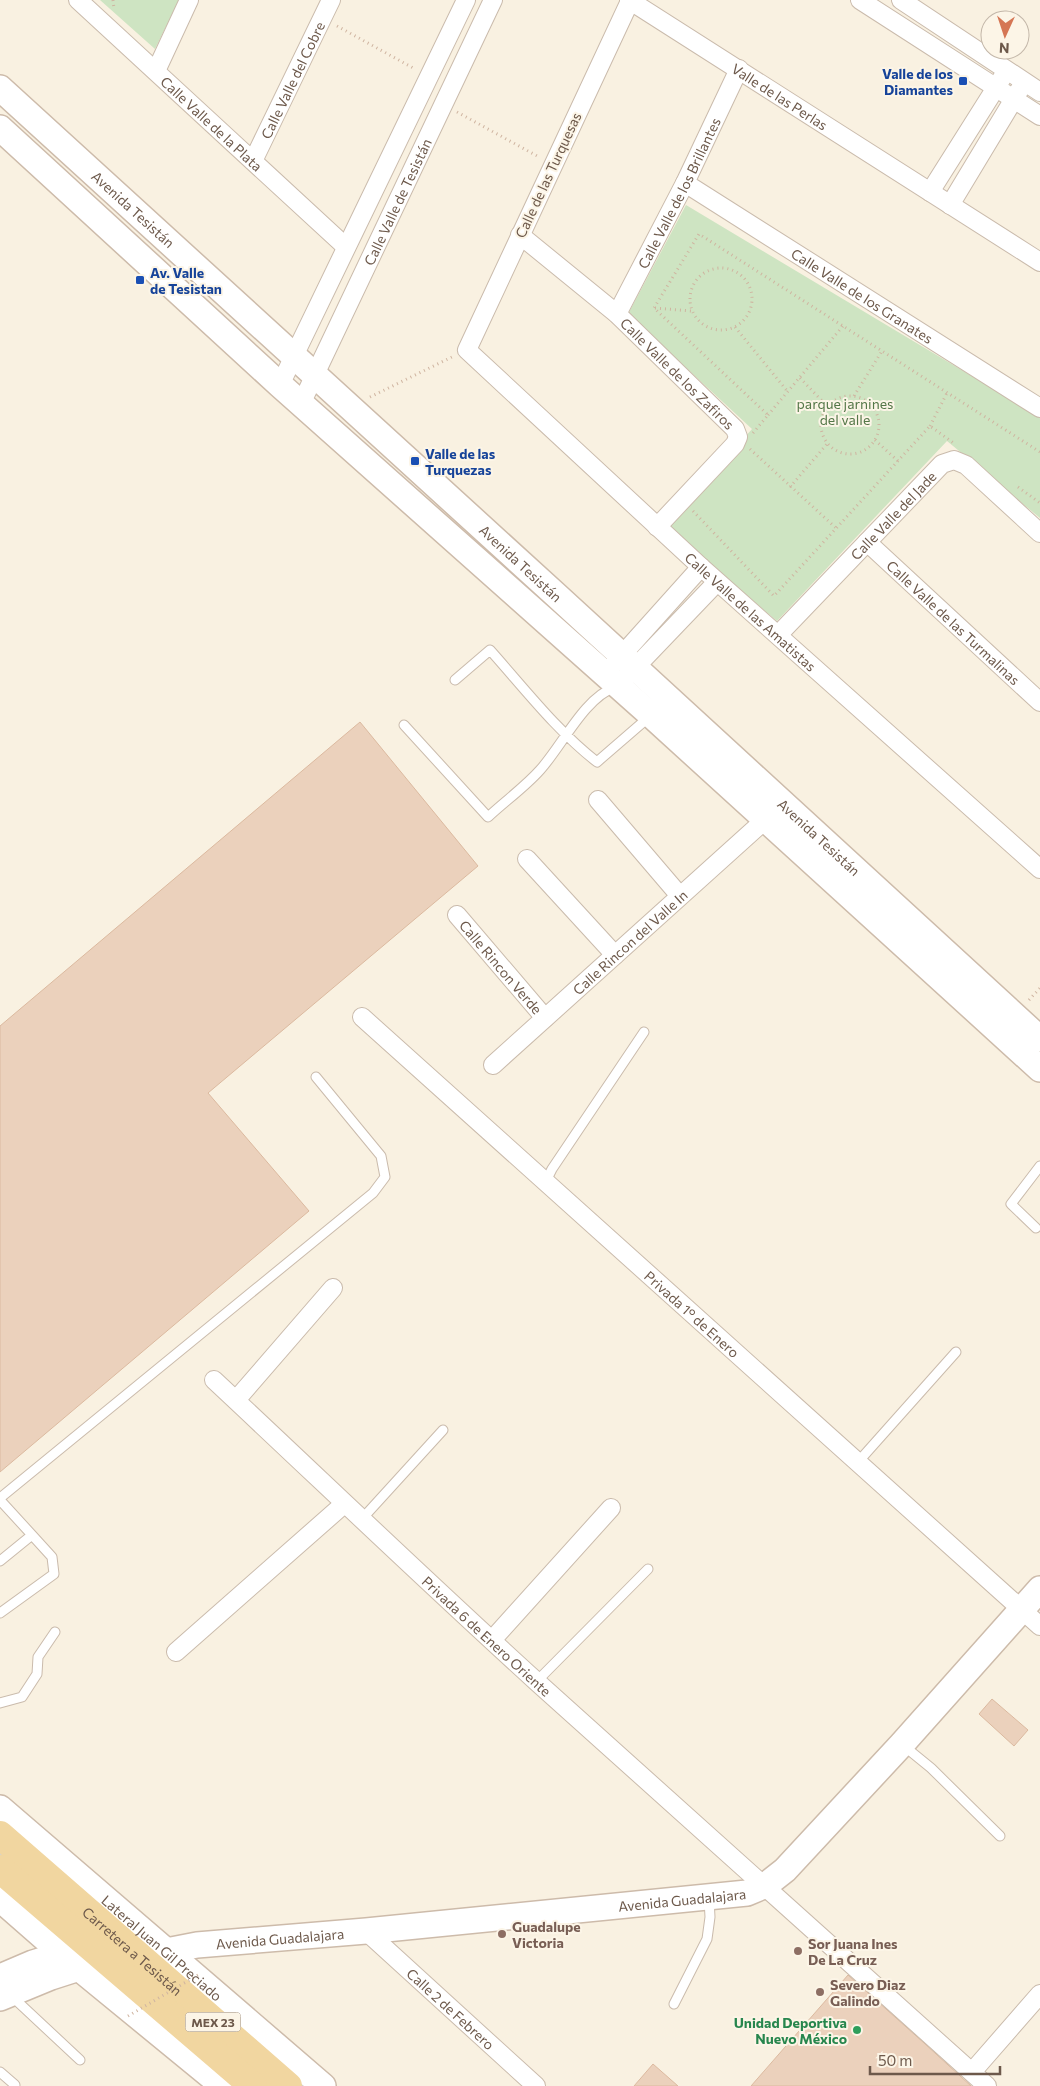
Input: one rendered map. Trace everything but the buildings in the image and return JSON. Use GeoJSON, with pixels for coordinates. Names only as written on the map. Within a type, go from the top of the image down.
{"type":"FeatureCollection","features":[{"type":"Feature","properties":{"kind":"main road","name":"Carretera a Tesistán"},"geometry":{"type":"LineString","coordinates":[[0,1835],[115,1952],[253,2086]]}},
{"type":"Feature","properties":{"kind":"main road","name":"Carretera a Tesistán"},"geometry":{"type":"LineString","coordinates":[[0,1869],[115,1952],[288,2086]]}},
{"type":"Feature","properties":{"kind":"street","name":"Calle Valle de la Plata"},"geometry":{"type":"LineString","coordinates":[[78,0],[346,247]]}},
{"type":"Feature","properties":{"kind":"street"},"geometry":{"type":"LineString","coordinates":[[156,71],[189,0]]}},
{"type":"Feature","properties":{"kind":"street","name":"Calle Valle del Cobre"},"geometry":{"type":"LineString","coordinates":[[253,161],[331,0]]}},
{"type":"Feature","properties":{"kind":"street","name":"Calle Valle de Tesistán"},"geometry":{"type":"LineString","coordinates":[[280,385],[466,0]]}},
{"type":"Feature","properties":{"kind":"street","name":"Calle Valle de Tesistán"},"geometry":{"type":"LineString","coordinates":[[301,404],[493,0]]}},
{"type":"Feature","properties":{"kind":"street"},"geometry":{"type":"LineString","coordinates":[[860,0],[1040,116]]}},
{"type":"Feature","properties":{"kind":"street"},"geometry":{"type":"LineString","coordinates":[[901,0],[1040,92]]}},
{"type":"Feature","properties":{"kind":"street","name":"Valle de las Perlas"},"geometry":{"type":"LineString","coordinates":[[630,1],[1040,262]]}},
{"type":"Feature","properties":{"kind":"street","name":"Calle de las Turquesas"},"geometry":{"type":"LineString","coordinates":[[467,350],[630,1]]}},
{"type":"Feature","properties":{"kind":"street","name":"Calle Valle de los Brillantes"},"geometry":{"type":"LineString","coordinates":[[617,314],[685,183],[739,69]]}},
{"type":"Feature","properties":{"kind":"street"},"geometry":{"type":"LineString","coordinates":[[930,192],[1007,71]]}},
{"type":"Feature","properties":{"kind":"street"},"geometry":{"type":"LineString","coordinates":[[950,205],[1024,82]]}},
{"type":"Feature","properties":{"kind":"street","name":"Avenida Tesistán"},"geometry":{"type":"LineString","coordinates":[[0,88],[351,407],[616,676],[651,715],[1040,1069]]}},
{"type":"Feature","properties":{"kind":"street","name":"Avenida Tesistán"},"geometry":{"type":"LineString","coordinates":[[0,128],[301,404],[1040,1039]]}},
{"type":"Feature","properties":{"kind":"street","name":"Calle Valle de los Granates"},"geometry":{"type":"LineString","coordinates":[[685,183],[1040,408]]}},
{"type":"Feature","properties":{"kind":"street","name":"Calle Valle de los Zafiros"},"geometry":{"type":"LineString","coordinates":[[520,235],[617,314],[735,429],[738,437],[735,444],[657,527]]}},
{"type":"Feature","properties":{"kind":"street","name":"Calle Valle de las Amatistas"},"geometry":{"type":"LineString","coordinates":[[467,350],[717,582],[1040,870]]}},
{"type":"Feature","properties":{"kind":"street","name":"Calle Valle del Jade"},"geometry":{"type":"LineString","coordinates":[[778,635],[942,464],[954,460],[966,465],[1040,533]]}},
{"type":"Feature","properties":{"kind":"street","name":"Calle Valle de las Turmalinas"},"geometry":{"type":"LineString","coordinates":[[867,542],[1040,702]]}},
{"type":"Feature","properties":{"kind":"street"},"geometry":{"type":"LineString","coordinates":[[616,676],[701,567]]}},
{"type":"Feature","properties":{"kind":"street"},"geometry":{"type":"LineString","coordinates":[[616,676],[717,582]]}},
{"type":"Feature","properties":{"kind":"street"},"geometry":{"type":"LineString","coordinates":[[598,800],[680,896]]}},
{"type":"Feature","properties":{"kind":"street","name":"Calle Rincon del Valle In"},"geometry":{"type":"LineString","coordinates":[[493,1065],[766,819]]}},
{"type":"Feature","properties":{"kind":"street"},"geometry":{"type":"LineString","coordinates":[[527,859],[615,955]]}},
{"type":"Feature","properties":{"kind":"street","name":"Calle Rincon Verde"},"geometry":{"type":"LineString","coordinates":[[457,915],[545,1018]]}},
{"type":"Feature","properties":{"kind":"street","name":"Privada 1° de Enero"},"geometry":{"type":"LineString","coordinates":[[362,1017],[1031,1618]]}},
{"type":"Feature","properties":{"kind":"street"},"geometry":{"type":"LineString","coordinates":[[236,1400],[333,1288]]}},
{"type":"Feature","properties":{"kind":"street","name":"Privada 6 de Enero Oriente"},"geometry":{"type":"LineString","coordinates":[[214,1380],[361,1520],[536,1682],[766,1885],[987,2086]]}},
{"type":"Feature","properties":{"kind":"street"},"geometry":{"type":"LineString","coordinates":[[176,1652],[344,1504]]}},
{"type":"Feature","properties":{"kind":"street"},"geometry":{"type":"LineString","coordinates":[[492,1640],[611,1508]]}},
{"type":"Feature","properties":{"kind":"street","name":"Avenida Guadalajara"},"geometry":{"type":"LineString","coordinates":[[3,1987],[33,1963],[115,1952],[709,1899],[747,1893],[766,1885],[784,1870],[902,1744],[1031,1618],[1040,1590]]}},
{"type":"Feature","properties":{"kind":"street","name":"Lateral Juan Gil Preciado"},"geometry":{"type":"LineString","coordinates":[[0,1808],[222,2086]]}},
{"type":"Feature","properties":{"kind":"street","name":"Lateral Juan Gil Preciado"},"geometry":{"type":"LineString","coordinates":[[0,1899],[115,1952],[323,2086]]}},
{"type":"Feature","properties":{"kind":"street","name":"Calle 2 de Febrero"},"geometry":{"type":"LineString","coordinates":[[366,1931],[536,2086]]}},
{"type":"Feature","properties":{"kind":"street"},"geometry":{"type":"LineString","coordinates":[[972,2072],[1040,1994]]}},
{"type":"Feature","properties":{"kind":"lane"},"geometry":{"type":"LineString","coordinates":[[454,680],[490,650],[567,734],[597,762],[651,715]]}},
{"type":"Feature","properties":{"kind":"lane"},"geometry":{"type":"LineString","coordinates":[[404,725],[488,817],[540,770],[567,734],[616,676]]}},
{"type":"Feature","properties":{"kind":"lane"},"geometry":{"type":"LineString","coordinates":[[545,1183],[552,1169],[644,1032]]}},
{"type":"Feature","properties":{"kind":"lane"},"geometry":{"type":"LineString","coordinates":[[0,1613],[54,1574],[52,1557],[0,1499],[374,1193],[385,1177],[381,1156],[316,1076]]}},
{"type":"Feature","properties":{"kind":"lane"},"geometry":{"type":"LineString","coordinates":[[1036,1228],[1011,1204],[1040,1166]]}},
{"type":"Feature","properties":{"kind":"lane"},"geometry":{"type":"LineString","coordinates":[[858,1462],[956,1352]]}},
{"type":"Feature","properties":{"kind":"lane"},"geometry":{"type":"LineString","coordinates":[[361,1520],[443,1430]]}},
{"type":"Feature","properties":{"kind":"lane"},"geometry":{"type":"LineString","coordinates":[[0,1561],[32,1535]]}},
{"type":"Feature","properties":{"kind":"lane"},"geometry":{"type":"LineString","coordinates":[[536,1682],[648,1569]]}},
{"type":"Feature","properties":{"kind":"lane"},"geometry":{"type":"LineString","coordinates":[[0,1703],[22,1697],[37,1674],[38,1657],[55,1632]]}},
{"type":"Feature","properties":{"kind":"lane"},"geometry":{"type":"LineString","coordinates":[[902,1744],[930,1768],[1000,1836]]}},
{"type":"Feature","properties":{"kind":"lane"},"geometry":{"type":"LineString","coordinates":[[674,2004],[707,1939],[710,1916],[709,1899]]}},
{"type":"Feature","properties":{"kind":"lane"},"geometry":{"type":"LineString","coordinates":[[3,1987],[80,2060]]}},
{"type":"Feature","properties":{"kind":"lane"},"geometry":{"type":"LineString","coordinates":[[0,2072],[15,2085]]}},
{"type":"Feature","properties":{"kind":"path"},"geometry":{"type":"LineString","coordinates":[[322,18],[429,76]]}},
{"type":"Feature","properties":{"kind":"path"},"geometry":{"type":"LineString","coordinates":[[443,105],[553,165]]}},
{"type":"Feature","properties":{"kind":"path"},"geometry":{"type":"LineString","coordinates":[[654,308],[699,234],[1040,452]]}},
{"type":"Feature","properties":{"kind":"path"},"geometry":{"type":"LineString","coordinates":[[722,268],[732,270],[741,275],[747,282],[752,302],[749,312],[735,327],[715,330],[697,320],[692,311],[689,301],[690,290],[698,277],[711,269],[722,268]]}},
{"type":"Feature","properties":{"kind":"path"},"geometry":{"type":"LineString","coordinates":[[654,308],[692,311]]}},
{"type":"Feature","properties":{"kind":"path"},"geometry":{"type":"LineString","coordinates":[[654,308],[768,416]]}},
{"type":"Feature","properties":{"kind":"path"},"geometry":{"type":"LineString","coordinates":[[750,437],[843,326]]}},
{"type":"Feature","properties":{"kind":"path"},"geometry":{"type":"LineString","coordinates":[[735,327],[788,392]]}},
{"type":"Feature","properties":{"kind":"path"},"geometry":{"type":"LineString","coordinates":[[351,407],[467,350]]}},
{"type":"Feature","properties":{"kind":"path"},"geometry":{"type":"LineString","coordinates":[[854,396],[882,351]]}},
{"type":"Feature","properties":{"kind":"path"},"geometry":{"type":"LineString","coordinates":[[800,378],[827,406]]}},
{"type":"Feature","properties":{"kind":"path"},"geometry":{"type":"LineString","coordinates":[[930,426],[947,393]]}},
{"type":"Feature","properties":{"kind":"path"},"geometry":{"type":"LineString","coordinates":[[854,396],[867,402],[877,412],[880,422],[876,440],[870,447],[853,454],[844,453],[828,443],[823,435],[821,425],[822,415],[827,406],[839,398],[854,396]]}},
{"type":"Feature","properties":{"kind":"path"},"geometry":{"type":"LineString","coordinates":[[876,440],[898,461]]}},
{"type":"Feature","properties":{"kind":"path"},"geometry":{"type":"LineString","coordinates":[[790,487],[828,443]]}},
{"type":"Feature","properties":{"kind":"path"},"geometry":{"type":"LineString","coordinates":[[744,444],[836,528]]}},
{"type":"Feature","properties":{"kind":"path"},"geometry":{"type":"LineString","coordinates":[[689,507],[774,596]]}},
{"type":"Feature","properties":{"kind":"path"},"geometry":{"type":"LineString","coordinates":[[128,2016],[198,1975]]}},
{"type":"Feature","properties":{"kind":"green space"},"geometry":{"type":"Polygon","coordinates":[[[100,0],[179,0],[155,49],[100,0]]]}},
{"type":"Feature","properties":{"kind":"green space","name":"parque jarnines del valle"},"geometry":{"type":"Polygon","coordinates":[[[686,205],[1040,417],[1040,518],[947,441],[777,621],[665,527],[752,429],[628,314],[686,205]]]}},
{"type":"Feature","properties":{"kind":"place","name":"Valle de los Diamantes"},"geometry":{"type":"Point","coordinates":[963,81]}},
{"type":"Feature","properties":{"kind":"place","name":"Av. Valle de Tesistan"},"geometry":{"type":"Point","coordinates":[140,280]}},
{"type":"Feature","properties":{"kind":"place","name":"Valle de las Turquezas"},"geometry":{"type":"Point","coordinates":[415,461]}},
{"type":"Feature","properties":{"kind":"place","name":"Guadalupe Victoria"},"geometry":{"type":"Point","coordinates":[502,1934]}},
{"type":"Feature","properties":{"kind":"place","name":"Sor Juana Ines De La Cruz"},"geometry":{"type":"Point","coordinates":[798,1951]}},
{"type":"Feature","properties":{"kind":"place","name":"Severo Diaz Galindo"},"geometry":{"type":"Point","coordinates":[820,1992]}},
{"type":"Feature","properties":{"kind":"place","name":"Unidad Deportiva Nuevo México"},"geometry":{"type":"Point","coordinates":[857,2030]}}]}
